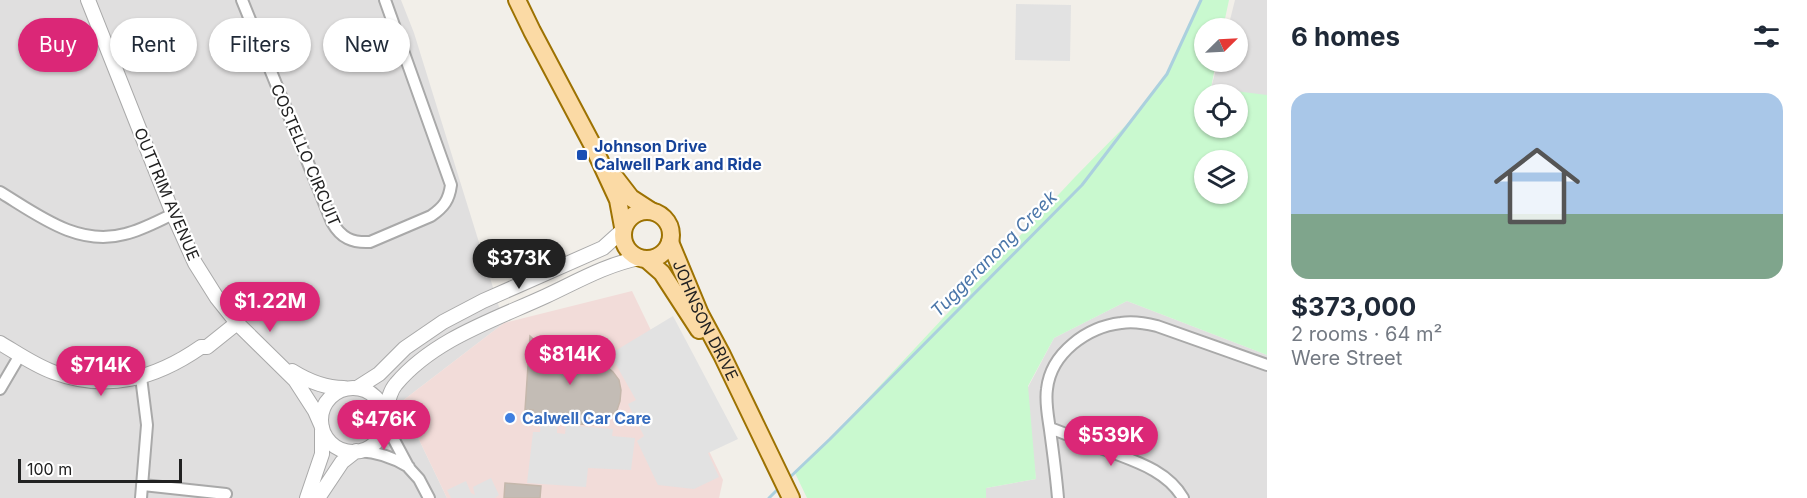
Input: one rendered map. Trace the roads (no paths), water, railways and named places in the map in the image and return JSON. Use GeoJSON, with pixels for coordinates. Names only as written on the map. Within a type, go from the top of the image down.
{"type":"FeatureCollection","features":[{"type":"Feature","properties":{"kind":"main road"},"geometry":{"type":"LineString","coordinates":[[517,0],[593,146],[618,200],[624,245],[634,255],[643,259],[658,256],[670,242],[669,225],[662,215],[651,211],[644,210],[632,215],[623,228]]}},
{"type":"Feature","properties":{"kind":"main road"},"geometry":{"type":"LineString","coordinates":[[593,146],[631,198],[651,211]]}},
{"type":"Feature","properties":{"kind":"main road","name":"JOHNSON DRIVE"},"geometry":{"type":"LineString","coordinates":[[670,242],[700,314],[791,498]]}},
{"type":"Feature","properties":{"kind":"main road","name":"JOHNSON DRIVE"},"geometry":{"type":"LineString","coordinates":[[643,259],[662,273],[742,396]]}},
{"type":"Feature","properties":{"kind":"street","name":"OUTTRIM AVENUE"},"geometry":{"type":"LineString","coordinates":[[88,0],[173,214],[195,263],[217,298],[234,319],[296,380],[315,411],[322,428]]}},
{"type":"Feature","properties":{"kind":"street","name":"COSTELLO CIRCUIT"},"geometry":{"type":"LineString","coordinates":[[242,0],[332,222],[345,238],[360,243],[370,242],[431,216],[447,201],[451,185],[385,0]]}},
{"type":"Feature","properties":{"kind":"street"},"geometry":{"type":"LineString","coordinates":[[0,192],[51,223],[81,235],[103,237],[124,235],[173,214]]}},
{"type":"Feature","properties":{"kind":"street"},"geometry":{"type":"LineString","coordinates":[[307,498],[322,454],[321,413],[333,394],[352,388],[379,374],[405,348],[443,322],[483,301],[603,248],[623,228]]}},
{"type":"Feature","properties":{"kind":"street"},"geometry":{"type":"LineString","coordinates":[[318,498],[342,462],[372,445],[381,435],[394,386],[415,365],[458,336],[606,268],[624,261],[643,259]]}},
{"type":"Feature","properties":{"kind":"street"},"geometry":{"type":"LineString","coordinates":[[0,343],[53,372],[78,379],[116,381],[141,377],[169,367],[201,347],[207,347],[234,319]]}},
{"type":"Feature","properties":{"kind":"street"},"geometry":{"type":"LineString","coordinates":[[1058,498],[1047,388],[1052,371],[1068,348],[1083,336],[1101,327],[1120,322],[1139,322],[1157,326],[1267,365]]}},
{"type":"Feature","properties":{"kind":"street"},"geometry":{"type":"LineString","coordinates":[[0,389],[20,355]]}},
{"type":"Feature","properties":{"kind":"street","name":"OUTTRIM AVENUE"},"geometry":{"type":"LineString","coordinates":[[282,365],[317,384],[332,388],[352,388]]}},
{"type":"Feature","properties":{"kind":"street"},"geometry":{"type":"LineString","coordinates":[[141,377],[147,425],[141,498]]}},
{"type":"Feature","properties":{"kind":"street"},"geometry":{"type":"LineString","coordinates":[[352,388],[368,392],[382,407],[384,420],[409,468],[419,479],[429,498]]}},
{"type":"Feature","properties":{"kind":"street"},"geometry":{"type":"LineString","coordinates":[[322,428],[333,445],[345,450],[386,455],[409,468]]}},
{"type":"Feature","properties":{"kind":"street"},"geometry":{"type":"LineString","coordinates":[[1050,428],[1146,466],[1163,476],[1183,498]]}},
{"type":"Feature","properties":{"kind":"street"},"geometry":{"type":"LineString","coordinates":[[142,484],[226,494]]}},
{"type":"Feature","properties":{"kind":"waterway","name":"Tuggeranong Creek"},"geometry":{"type":"LineString","coordinates":[[787,480],[1082,185],[1167,74],[1201,0]]}},
{"type":"Feature","properties":{"kind":"waterway","name":"Tuggeranong Creek"},"geometry":{"type":"LineString","coordinates":[[769,498],[780,487]]}},
{"type":"Feature","properties":{"kind":"place","name":"Johnson Drive Calwell Park and Ride"},"geometry":{"type":"Point","coordinates":[582,155]}},
{"type":"Feature","properties":{"kind":"place","name":"Calwell Car Care"},"geometry":{"type":"Point","coordinates":[510,418]}}]}
